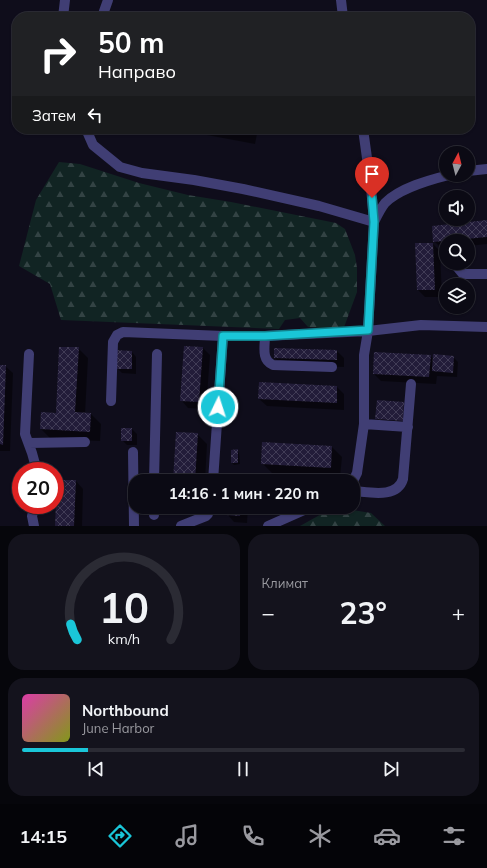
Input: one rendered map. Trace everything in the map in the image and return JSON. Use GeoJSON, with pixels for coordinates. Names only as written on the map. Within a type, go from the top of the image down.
{"type":"FeatureCollection","features":[{"type":"Feature","properties":{"kind":"street"},"geometry":{"type":"LineString","coordinates":[[64,12],[65,0]]}},
{"type":"Feature","properties":{"kind":"street"},"geometry":{"type":"LineString","coordinates":[[104,12],[108,0]]}},
{"type":"Feature","properties":{"kind":"street"},"geometry":{"type":"LineString","coordinates":[[341,0],[343,12]]}},
{"type":"Feature","properties":{"kind":"street"},"geometry":{"type":"LineString","coordinates":[[88,134],[94,145],[120,167],[142,173],[194,180],[243,189],[319,206],[374,222]]}},
{"type":"Feature","properties":{"kind":"street"},"geometry":{"type":"LineString","coordinates":[[356,474],[364,424],[364,355],[368,330],[374,222],[372,187],[364,134]]}},
{"type":"Feature","properties":{"kind":"street"},"geometry":{"type":"LineString","coordinates":[[475,170],[487,169]]}},
{"type":"Feature","properties":{"kind":"street"},"geometry":{"type":"LineString","coordinates":[[374,222],[385,203],[402,191],[439,178]]}},
{"type":"Feature","properties":{"kind":"street"},"geometry":{"type":"LineString","coordinates":[[460,270],[463,274],[487,274]]}},
{"type":"Feature","properties":{"kind":"street"},"geometry":{"type":"LineString","coordinates":[[111,401],[113,342],[117,335],[123,332],[265,336],[368,330],[421,325],[487,327]]}},
{"type":"Feature","properties":{"kind":"street"},"geometry":{"type":"LineString","coordinates":[[213,474],[223,336]]}},
{"type":"Feature","properties":{"kind":"street"},"geometry":{"type":"LineString","coordinates":[[265,336],[265,358],[268,363],[273,365],[332,367]]}},
{"type":"Feature","properties":{"kind":"street"},"geometry":{"type":"LineString","coordinates":[[29,354],[24,422],[25,434],[34,462]]}},
{"type":"Feature","properties":{"kind":"street"},"geometry":{"type":"LineString","coordinates":[[154,474],[157,354]]}},
{"type":"Feature","properties":{"kind":"street"},"geometry":{"type":"LineString","coordinates":[[360,491],[387,493],[399,488],[403,480],[411,384]]}},
{"type":"Feature","properties":{"kind":"street"},"geometry":{"type":"LineString","coordinates":[[364,424],[408,427]]}},
{"type":"Feature","properties":{"kind":"street"},"geometry":{"type":"LineString","coordinates":[[28,443],[85,442]]}},
{"type":"Feature","properties":{"kind":"street"},"geometry":{"type":"LineString","coordinates":[[133,452],[134,526]]}},
{"type":"Feature","properties":{"kind":"street"},"geometry":{"type":"LineString","coordinates":[[33,514],[34,526]]}},
{"type":"Feature","properties":{"kind":"street"},"geometry":{"type":"LineString","coordinates":[[181,526],[208,514]]}},
{"type":"Feature","properties":{"kind":"street"},"geometry":{"type":"LineString","coordinates":[[268,526],[295,514]]}},
{"type":"Feature","properties":{"kind":"green space"},"geometry":{"type":"Polygon","coordinates":[[[59,162],[80,164],[139,183],[188,195],[336,223],[345,229],[355,255],[357,268],[357,292],[343,330],[308,327],[300,318],[285,320],[279,329],[61,320],[50,284],[19,266],[36,200],[59,162]]]}},
{"type":"Feature","properties":{"kind":"green space"},"geometry":{"type":"Polygon","coordinates":[[[360,511],[371,513],[385,526],[300,526],[321,514],[360,514],[360,511]]]}},
{"type":"Feature","properties":{"kind":"building"},"geometry":{"type":"Polygon","coordinates":[[[487,220],[487,237],[475,238],[475,234],[439,234],[439,241],[433,242],[432,226],[475,226],[475,221],[487,220]]]}},
{"type":"Feature","properties":{"kind":"building"},"geometry":{"type":"Polygon","coordinates":[[[415,243],[433,243],[435,290],[417,290],[415,243]]]}},
{"type":"Feature","properties":{"kind":"building"},"geometry":{"type":"Polygon","coordinates":[[[184,346],[203,347],[199,402],[180,401],[184,346]]]}},
{"type":"Feature","properties":{"kind":"building"},"geometry":{"type":"Polygon","coordinates":[[[59,347],[79,347],[75,412],[91,413],[90,432],[40,429],[41,412],[56,413],[59,347]]]}},
{"type":"Feature","properties":{"kind":"building"},"geometry":{"type":"Polygon","coordinates":[[[274,348],[337,350],[337,360],[274,358],[274,348]]]}},
{"type":"Feature","properties":{"kind":"building"},"geometry":{"type":"Polygon","coordinates":[[[116,350],[132,351],[132,369],[116,369],[116,350]]]}},
{"type":"Feature","properties":{"kind":"building"},"geometry":{"type":"Polygon","coordinates":[[[374,352],[431,355],[429,377],[373,374],[374,352]]]}},
{"type":"Feature","properties":{"kind":"building"},"geometry":{"type":"Polygon","coordinates":[[[433,354],[454,356],[453,373],[432,371],[433,354]]]}},
{"type":"Feature","properties":{"kind":"building"},"geometry":{"type":"Polygon","coordinates":[[[0,365],[6,365],[3,445],[0,444],[0,365]]]}},
{"type":"Feature","properties":{"kind":"building"},"geometry":{"type":"Polygon","coordinates":[[[259,382],[337,386],[337,403],[258,399],[259,382]]]}},
{"type":"Feature","properties":{"kind":"building"},"geometry":{"type":"Polygon","coordinates":[[[377,400],[404,402],[403,421],[375,419],[377,400]]]}},
{"type":"Feature","properties":{"kind":"building"},"geometry":{"type":"Polygon","coordinates":[[[121,428],[132,428],[132,441],[121,441],[121,428]]]}},
{"type":"Feature","properties":{"kind":"building"},"geometry":{"type":"Polygon","coordinates":[[[176,432],[198,433],[195,474],[173,474],[176,432]]]}},
{"type":"Feature","properties":{"kind":"building"},"geometry":{"type":"Polygon","coordinates":[[[262,442],[332,446],[331,468],[261,464],[262,442]]]}},
{"type":"Feature","properties":{"kind":"building"},"geometry":{"type":"Polygon","coordinates":[[[238,449],[238,463],[231,463],[231,450],[238,449]]]}},
{"type":"Feature","properties":{"kind":"building"},"geometry":{"type":"Polygon","coordinates":[[[64,480],[76,480],[74,526],[55,526],[56,514],[64,514],[64,480]]]}},
{"type":"Feature","properties":{"kind":"building"},"geometry":{"type":"Polygon","coordinates":[[[226,514],[240,514],[240,516],[226,514]]]}},
{"type":"Feature","properties":{"kind":"route"},"geometry":{"type":"LineString","coordinates":[[218,407],[223,336],[265,336],[368,330],[374,222],[372,198]]}}]}
